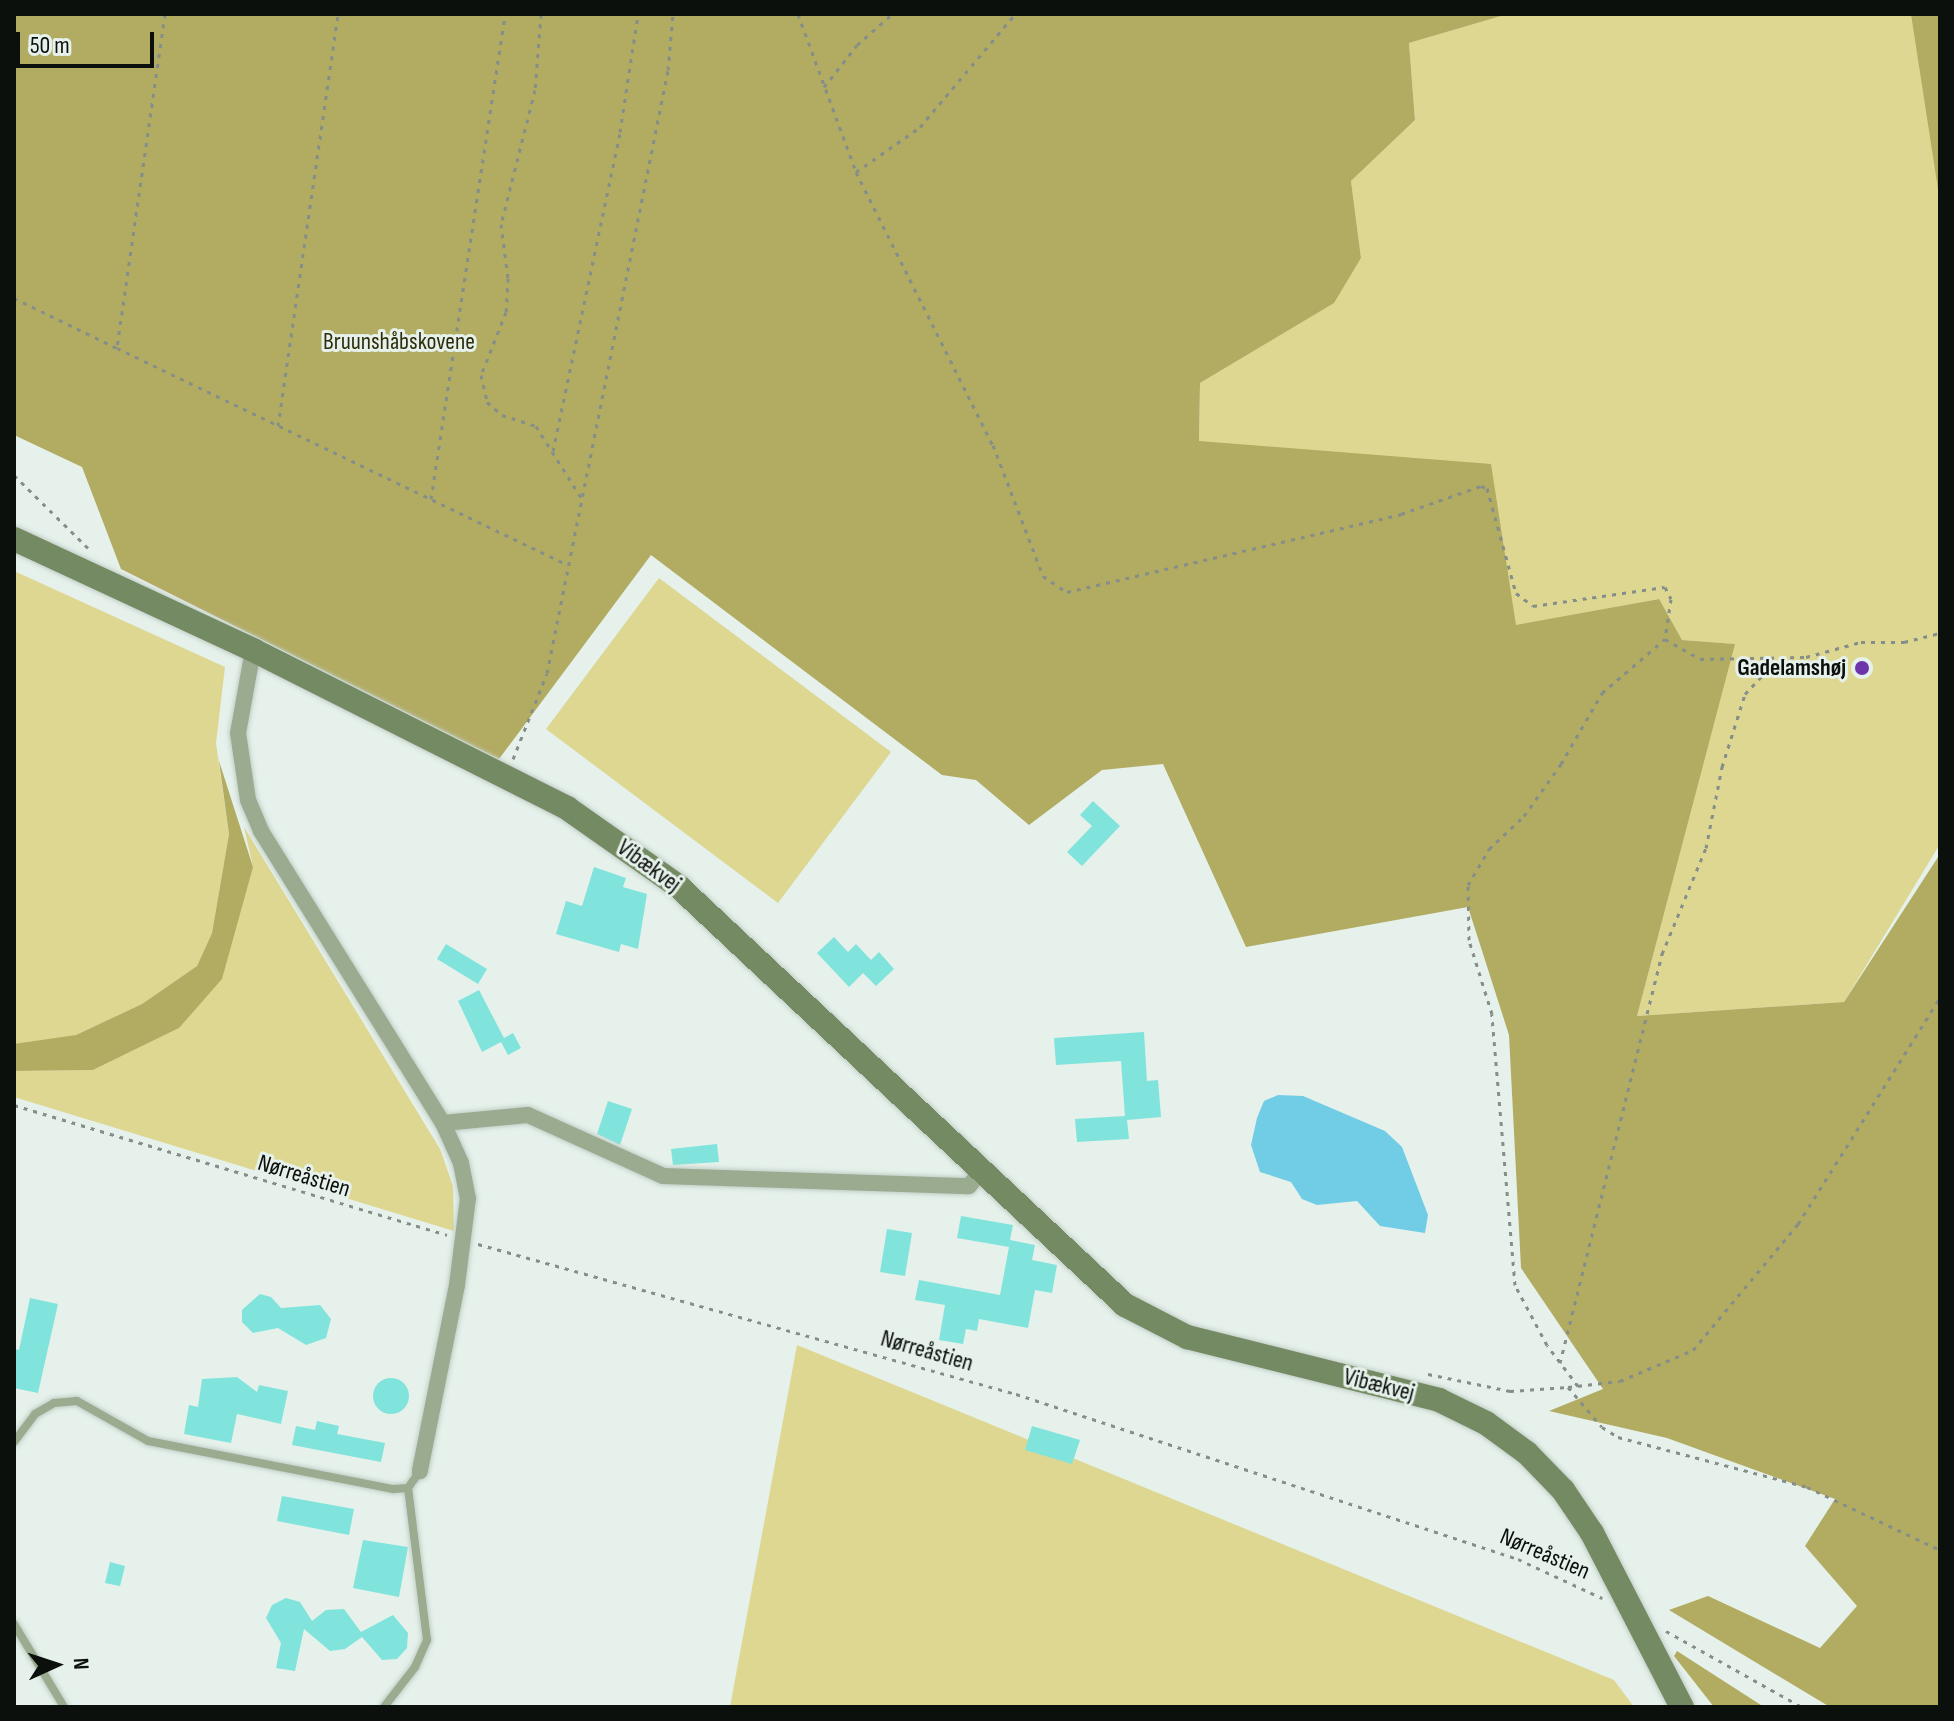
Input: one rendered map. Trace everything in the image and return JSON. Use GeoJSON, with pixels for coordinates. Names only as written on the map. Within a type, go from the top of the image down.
{"type":"FeatureCollection","features":[{"type":"Feature","properties":{"kind":"street","name":"Vibækvej"},"geometry":{"type":"LineString","coordinates":[[14,539],[253,650],[567,808],[678,886],[1125,1305],[1187,1337],[1439,1400],[1486,1423],[1527,1453],[1563,1490],[1592,1533],[1682,1707]]}},
{"type":"Feature","properties":{"kind":"street"},"geometry":{"type":"LineString","coordinates":[[253,650],[238,733],[248,800],[261,831],[443,1123],[461,1163],[468,1198],[464,1240],[420,1471]]}},
{"type":"Feature","properties":{"kind":"street"},"geometry":{"type":"LineString","coordinates":[[443,1123],[528,1115],[663,1176],[969,1186],[981,1171]]}},
{"type":"Feature","properties":{"kind":"lane"},"geometry":{"type":"LineString","coordinates":[[14,1442],[35,1414],[54,1403],[77,1401],[148,1441],[393,1489],[408,1488]]}},
{"type":"Feature","properties":{"kind":"lane"},"geometry":{"type":"LineString","coordinates":[[384,1707],[415,1667],[427,1640],[408,1488],[420,1471]]}},
{"type":"Feature","properties":{"kind":"lane"},"geometry":{"type":"LineString","coordinates":[[14,1624],[64,1707]]}},
{"type":"Feature","properties":{"kind":"path"},"geometry":{"type":"LineString","coordinates":[[117,348],[165,14]]}},
{"type":"Feature","properties":{"kind":"path"},"geometry":{"type":"LineString","coordinates":[[278,426],[338,14]]}},
{"type":"Feature","properties":{"kind":"path"},"geometry":{"type":"LineString","coordinates":[[431,499],[505,14]]}},
{"type":"Feature","properties":{"kind":"path"},"geometry":{"type":"LineString","coordinates":[[541,14],[535,90],[501,224],[508,278],[506,312],[481,375],[487,402],[502,415],[536,426],[582,499]]}},
{"type":"Feature","properties":{"kind":"path"},"geometry":{"type":"LineString","coordinates":[[553,451],[620,132],[638,14]]}},
{"type":"Feature","properties":{"kind":"path"},"geometry":{"type":"LineString","coordinates":[[505,777],[539,701],[668,70],[673,14]]}},
{"type":"Feature","properties":{"kind":"path"},"geometry":{"type":"LineString","coordinates":[[798,14],[856,172],[993,445],[1043,576],[1067,592],[1401,514],[1481,486],[1487,488],[1516,593],[1533,606],[1665,587],[1671,599],[1665,639],[1602,693],[1561,764],[1524,816],[1489,849],[1468,885],[1469,940],[1492,1014],[1515,1285],[1560,1363],[1578,1386]]}},
{"type":"Feature","properties":{"kind":"path"},"geometry":{"type":"LineString","coordinates":[[824,87],[857,45],[892,14]]}},
{"type":"Feature","properties":{"kind":"path"},"geometry":{"type":"LineString","coordinates":[[856,172],[920,127],[1015,14]]}},
{"type":"Feature","properties":{"kind":"path"},"geometry":{"type":"LineString","coordinates":[[14,298],[568,565]]}},
{"type":"Feature","properties":{"kind":"path"},"geometry":{"type":"LineString","coordinates":[[14,475],[95,556],[109,582]]}},
{"type":"Feature","properties":{"kind":"path"},"geometry":{"type":"LineString","coordinates":[[1665,639],[1700,659],[1779,658],[1940,633]]}},
{"type":"Feature","properties":{"kind":"path"},"geometry":{"type":"LineString","coordinates":[[1560,1363],[1662,954],[1706,848],[1722,767],[1745,694],[1779,658]]}},
{"type":"Feature","properties":{"kind":"path"},"geometry":{"type":"LineString","coordinates":[[1416,1375],[1435,1374],[1510,1391],[1568,1387],[1656,1370],[1693,1350],[1725,1317],[1798,1224],[1940,998]]}},
{"type":"Feature","properties":{"kind":"path","name":"Nørreåstien"},"geometry":{"type":"LineString","coordinates":[[14,1105],[464,1240],[1016,1394],[1518,1559],[1632,1612],[1802,1707]]}},
{"type":"Feature","properties":{"kind":"path"},"geometry":{"type":"LineString","coordinates":[[1568,1387],[1602,1427],[1618,1437],[1807,1487],[1940,1550]]}},
{"type":"Feature","properties":{"kind":"shaded area"},"geometry":{"type":"Polygon","coordinates":[[[1508,14],[1940,14],[1940,844],[1844,1002],[1637,1016],[1734,644],[1682,640],[1658,599],[1516,626],[1199,442],[1200,383],[1333,303],[1361,258],[1351,181],[1415,120],[1409,43],[1508,14]]]}},
{"type":"Feature","properties":{"kind":"shaded area"},"geometry":{"type":"Polygon","coordinates":[[[14,571],[225,667],[216,743],[229,834],[212,933],[197,966],[142,1004],[76,1035],[38,1044],[14,1044],[14,571]]]}},
{"type":"Feature","properties":{"kind":"shaded area"},"geometry":{"type":"Polygon","coordinates":[[[659,578],[891,752],[778,903],[546,729],[659,578]]]}},
{"type":"Feature","properties":{"kind":"shaded area"},"geometry":{"type":"Polygon","coordinates":[[[244,827],[440,1149],[453,1186],[454,1231],[14,1097],[14,1071],[93,1070],[179,1028],[253,867],[244,827]]]}},
{"type":"Feature","properties":{"kind":"shaded area"},"geometry":{"type":"Polygon","coordinates":[[[797,1345],[1614,1680],[1634,1707],[730,1707],[797,1345]]]}},
{"type":"Feature","properties":{"kind":"green space","name":"Bruunshåbskovene"},"geometry":{"type":"Polygon","coordinates":[[[14,14],[1508,14],[1409,43],[1415,120],[1351,181],[1361,258],[1334,303],[1200,383],[1199,441],[1491,464],[1516,625],[1659,599],[1682,640],[1735,644],[1637,1016],[1844,1002],[1940,854],[1940,1707],[1830,1707],[1669,1610],[1708,1596],[1820,1648],[1857,1606],[1805,1546],[1835,1499],[1667,1438],[1549,1411],[1603,1389],[1521,1268],[1509,1035],[1468,907],[1246,947],[1163,764],[1102,770],[1029,825],[976,780],[942,775],[651,555],[499,759],[121,569],[82,467],[14,435],[14,14]]]}},
{"type":"Feature","properties":{"kind":"green space"},"geometry":{"type":"Polygon","coordinates":[[[1911,14],[1940,14],[1940,202],[1911,14]]]}},
{"type":"Feature","properties":{"kind":"green space"},"geometry":{"type":"Polygon","coordinates":[[[219,761],[253,867],[222,979],[179,1028],[93,1070],[14,1071],[14,1044],[76,1035],[142,1004],[197,966],[212,933],[229,834],[219,761]]]}},
{"type":"Feature","properties":{"kind":"green space"},"geometry":{"type":"Polygon","coordinates":[[[1677,1651],[1764,1707],[1714,1707],[1674,1656],[1677,1651]]]}},
{"type":"Feature","properties":{"kind":"water"},"geometry":{"type":"Polygon","coordinates":[[[1278,1095],[1303,1096],[1385,1131],[1402,1147],[1428,1215],[1425,1233],[1380,1226],[1357,1201],[1317,1205],[1302,1199],[1291,1182],[1260,1172],[1251,1145],[1257,1118],[1264,1101],[1278,1095]]]}},
{"type":"Feature","properties":{"kind":"building"},"geometry":{"type":"Polygon","coordinates":[[[1093,801],[1120,826],[1082,866],[1067,852],[1092,826],[1080,815],[1093,801]]]}},
{"type":"Feature","properties":{"kind":"building"},"geometry":{"type":"Polygon","coordinates":[[[594,867],[626,878],[623,887],[647,894],[638,949],[621,944],[619,952],[556,934],[566,901],[582,906],[594,867]]]}},
{"type":"Feature","properties":{"kind":"building"},"geometry":{"type":"Polygon","coordinates":[[[834,937],[848,952],[856,944],[871,960],[879,952],[894,969],[876,986],[863,973],[849,987],[817,953],[834,937]]]}},
{"type":"Feature","properties":{"kind":"building"},"geometry":{"type":"Polygon","coordinates":[[[446,944],[487,969],[478,984],[437,959],[446,944]]]}},
{"type":"Feature","properties":{"kind":"building"},"geometry":{"type":"Polygon","coordinates":[[[479,990],[504,1038],[513,1033],[521,1048],[508,1055],[501,1042],[482,1052],[458,1001],[479,990]]]}},
{"type":"Feature","properties":{"kind":"building"},"geometry":{"type":"Polygon","coordinates":[[[1144,1032],[1147,1081],[1158,1080],[1161,1117],[1127,1120],[1129,1139],[1077,1142],[1075,1119],[1125,1116],[1121,1061],[1056,1065],[1054,1038],[1144,1032]]]}},
{"type":"Feature","properties":{"kind":"building"},"geometry":{"type":"Polygon","coordinates":[[[608,1101],[632,1109],[620,1145],[597,1134],[608,1101]]]}},
{"type":"Feature","properties":{"kind":"building"},"geometry":{"type":"Polygon","coordinates":[[[717,1144],[719,1162],[673,1165],[671,1149],[717,1144]]]}},
{"type":"Feature","properties":{"kind":"building"},"geometry":{"type":"Polygon","coordinates":[[[961,1216],[1013,1225],[1010,1240],[1035,1245],[1032,1260],[1057,1265],[1052,1293],[1035,1290],[1028,1328],[979,1319],[977,1331],[966,1329],[963,1344],[939,1340],[945,1305],[915,1300],[919,1280],[1000,1295],[1009,1247],[957,1238],[961,1216]]]}},
{"type":"Feature","properties":{"kind":"building"},"geometry":{"type":"Polygon","coordinates":[[[887,1229],[912,1233],[905,1276],[880,1272],[887,1229]]]}},
{"type":"Feature","properties":{"kind":"building"},"geometry":{"type":"Polygon","coordinates":[[[260,1294],[271,1297],[281,1308],[320,1305],[331,1319],[326,1338],[306,1345],[278,1328],[253,1333],[242,1322],[242,1310],[260,1294]]]}},
{"type":"Feature","properties":{"kind":"building"},"geometry":{"type":"Polygon","coordinates":[[[30,1298],[58,1304],[38,1393],[14,1388],[14,1349],[19,1350],[30,1298]]]}},
{"type":"Feature","properties":{"kind":"building"},"geometry":{"type":"Polygon","coordinates":[[[237,1377],[257,1392],[259,1385],[288,1391],[281,1424],[237,1414],[231,1443],[184,1434],[189,1405],[198,1407],[202,1379],[237,1377]]]}},
{"type":"Feature","properties":{"kind":"building"},"geometry":{"type":"Polygon","coordinates":[[[391,1378],[404,1383],[409,1396],[404,1409],[391,1414],[378,1409],[373,1396],[378,1383],[391,1378]]]}},
{"type":"Feature","properties":{"kind":"building"},"geometry":{"type":"Polygon","coordinates":[[[317,1421],[339,1426],[337,1434],[385,1443],[381,1462],[292,1445],[296,1426],[315,1430],[317,1421]]]}},
{"type":"Feature","properties":{"kind":"building"},"geometry":{"type":"Polygon","coordinates":[[[1032,1426],[1080,1440],[1072,1464],[1025,1450],[1032,1426]]]}},
{"type":"Feature","properties":{"kind":"building"},"geometry":{"type":"Polygon","coordinates":[[[282,1496],[354,1509],[349,1535],[277,1521],[282,1496]]]}},
{"type":"Feature","properties":{"kind":"building"},"geometry":{"type":"Polygon","coordinates":[[[363,1540],[408,1547],[399,1597],[353,1588],[363,1540]]]}},
{"type":"Feature","properties":{"kind":"building"},"geometry":{"type":"Polygon","coordinates":[[[110,1562],[125,1566],[120,1586],[105,1583],[110,1562]]]}},
{"type":"Feature","properties":{"kind":"building"},"geometry":{"type":"Polygon","coordinates":[[[286,1598],[300,1602],[312,1621],[326,1610],[344,1609],[361,1632],[393,1615],[408,1633],[407,1648],[397,1659],[382,1660],[362,1637],[345,1649],[330,1651],[304,1629],[295,1671],[276,1668],[281,1643],[266,1618],[272,1605],[286,1598]]]}},
{"type":"Feature","properties":{"kind":"place","name":"Gadelamshøj"},"geometry":{"type":"Point","coordinates":[1862,668]}}]}
